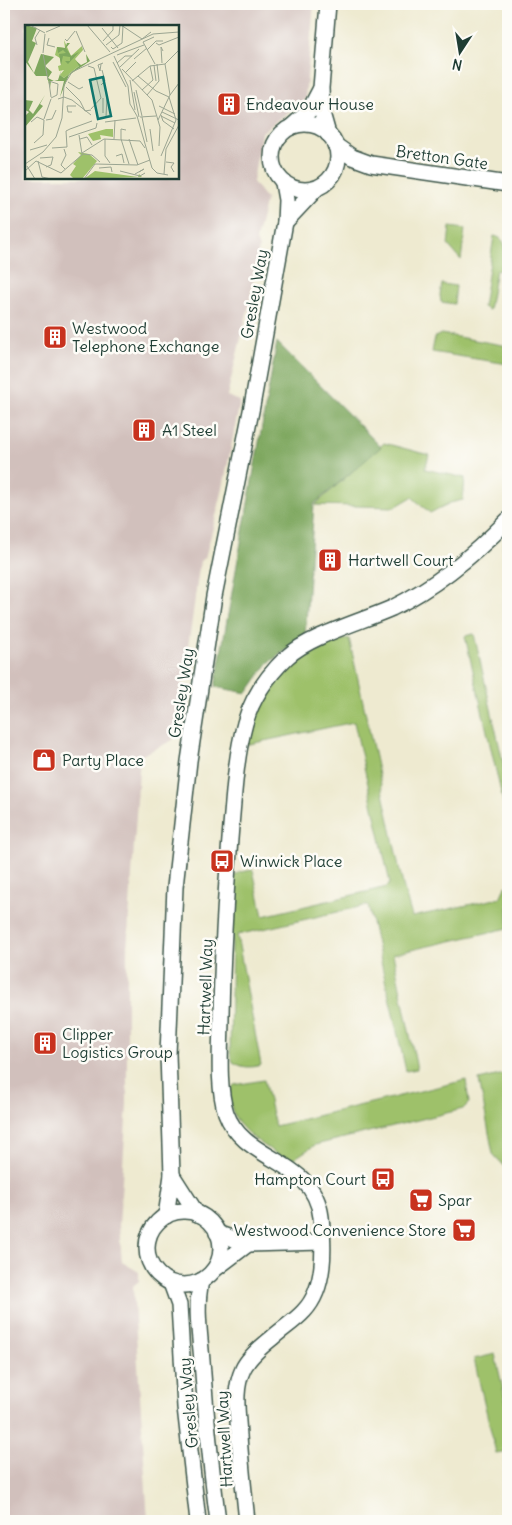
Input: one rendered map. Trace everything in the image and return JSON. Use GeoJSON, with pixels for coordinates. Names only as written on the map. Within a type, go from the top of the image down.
{"type":"FeatureCollection","features":[{"type":"Feature","properties":{"kind":"street"},"geometry":{"type":"LineString","coordinates":[[285,222],[334,173],[337,164],[338,154],[322,113],[321,88],[328,4]]}},
{"type":"Feature","properties":{"kind":"street"},"geometry":{"type":"LineString","coordinates":[[321,88],[309,111],[279,136],[274,144],[272,163],[275,172],[283,183],[293,189],[305,191],[322,185]]}},
{"type":"Feature","properties":{"kind":"street"},"geometry":{"type":"LineString","coordinates":[[291,127],[301,124],[311,125],[320,128],[332,140]]}},
{"type":"Feature","properties":{"kind":"street","name":"Bretton Gate"},"geometry":{"type":"LineString","coordinates":[[332,140],[352,157],[371,164],[508,184]]}},
{"type":"Feature","properties":{"kind":"street","name":"Bretton Gate"},"geometry":{"type":"LineString","coordinates":[[322,185],[348,169],[371,164]]}},
{"type":"Feature","properties":{"kind":"street","name":"Gresley Way"},"geometry":{"type":"LineString","coordinates":[[166,1216],[172,1175],[168,1054],[175,887],[188,761],[214,596],[252,406],[285,222],[286,200],[283,183]]}},
{"type":"Feature","properties":{"kind":"street","name":"Hartwell Way"},"geometry":{"type":"LineString","coordinates":[[247,1521],[237,1405],[238,1385],[243,1367],[264,1345],[306,1310],[316,1294],[322,1270],[322,1242],[321,1217],[318,1203],[312,1190],[294,1171],[263,1153],[238,1135],[226,1112],[220,1075],[222,966],[228,864],[238,754],[245,724],[250,707],[269,676],[290,654],[311,642],[395,606],[441,580],[485,543],[508,520]]}},
{"type":"Feature","properties":{"kind":"street"},"geometry":{"type":"LineString","coordinates":[[172,1175],[197,1214],[212,1225],[217,1233],[220,1253],[213,1271]]}},
{"type":"Feature","properties":{"kind":"street"},"geometry":{"type":"LineString","coordinates":[[197,1214],[176,1212],[166,1216],[152,1229],[148,1238],[149,1260],[154,1270],[162,1278],[171,1283],[189,1285],[201,1281],[248,1244]]}},
{"type":"Feature","properties":{"kind":"street"},"geometry":{"type":"LineString","coordinates":[[217,1233],[248,1244],[322,1242]]}},
{"type":"Feature","properties":{"kind":"street","name":"Gresley Way"},"geometry":{"type":"LineString","coordinates":[[201,1281],[198,1296],[199,1319],[208,1438],[218,1521]]}},
{"type":"Feature","properties":{"kind":"street","name":"Gresley Way"},"geometry":{"type":"LineString","coordinates":[[171,1283],[178,1305],[185,1407],[198,1521]]}},
{"type":"Feature","properties":{"kind":"shaded area"},"geometry":{"type":"Polygon","coordinates":[[[5,4],[314,4],[305,99],[261,133],[253,182],[266,199],[256,240],[259,248],[249,305],[227,396],[240,401],[222,493],[205,558],[200,561],[173,740],[140,756],[127,950],[127,1105],[119,1225],[122,1262],[139,1272],[139,1281],[133,1286],[148,1521],[4,1521],[4,8],[5,4]]]}},
{"type":"Feature","properties":{"kind":"green space"},"geometry":{"type":"Polygon","coordinates":[[[450,227],[465,229],[461,260],[448,245],[450,227]]]}},
{"type":"Feature","properties":{"kind":"green space"},"geometry":{"type":"Polygon","coordinates":[[[494,236],[503,241],[505,255],[502,271],[496,270],[489,310],[483,307],[494,236]]]}},
{"type":"Feature","properties":{"kind":"green space"},"geometry":{"type":"Polygon","coordinates":[[[442,284],[456,286],[454,304],[441,302],[442,284]]]}},
{"type":"Feature","properties":{"kind":"green space"},"geometry":{"type":"Polygon","coordinates":[[[441,334],[508,346],[508,364],[432,352],[435,337],[441,334]]]}},
{"type":"Feature","properties":{"kind":"green space"},"geometry":{"type":"Polygon","coordinates":[[[277,342],[381,447],[314,504],[305,637],[268,663],[247,693],[215,687],[277,342]]]}},
{"type":"Feature","properties":{"kind":"green space"},"geometry":{"type":"Polygon","coordinates":[[[384,443],[429,455],[425,469],[465,478],[463,500],[450,503],[430,513],[412,497],[395,507],[315,505],[384,443]]]}},
{"type":"Feature","properties":{"kind":"green space"},"geometry":{"type":"Polygon","coordinates":[[[508,535],[508,560],[503,548],[508,535]]]}},
{"type":"Feature","properties":{"kind":"green space"},"geometry":{"type":"Polygon","coordinates":[[[474,634],[508,784],[508,823],[465,636],[474,634]]]}},
{"type":"Feature","properties":{"kind":"green space"},"geometry":{"type":"Polygon","coordinates":[[[349,638],[403,885],[412,917],[500,898],[505,887],[508,886],[508,928],[393,954],[417,1069],[406,1071],[368,905],[237,935],[261,1065],[243,1066],[233,1062],[230,1053],[232,936],[229,936],[233,877],[240,872],[253,870],[263,916],[387,887],[390,883],[354,722],[245,745],[254,716],[280,676],[293,662],[318,647],[349,638]]]}},
{"type":"Feature","properties":{"kind":"green space"},"geometry":{"type":"Polygon","coordinates":[[[508,1073],[508,1170],[493,1154],[479,1080],[508,1073]]]}},
{"type":"Feature","properties":{"kind":"green space"},"geometry":{"type":"Polygon","coordinates":[[[264,1080],[275,1126],[466,1080],[469,1103],[463,1109],[315,1145],[295,1158],[284,1159],[250,1135],[236,1119],[232,1110],[230,1096],[234,1085],[264,1080]]]}},
{"type":"Feature","properties":{"kind":"green space"},"geometry":{"type":"Polygon","coordinates":[[[495,1354],[508,1412],[508,1451],[496,1453],[474,1359],[495,1354]]]}},
{"type":"Feature","properties":{"kind":"place","name":"Endeavour House"},"geometry":{"type":"Point","coordinates":[229,104]}},
{"type":"Feature","properties":{"kind":"place","name":"Westwood Telephone Exchange"},"geometry":{"type":"Point","coordinates":[55,337]}},
{"type":"Feature","properties":{"kind":"place","name":"A1 Steel"},"geometry":{"type":"Point","coordinates":[144,430]}},
{"type":"Feature","properties":{"kind":"place","name":"Hartwell Court"},"geometry":{"type":"Point","coordinates":[330,560]}},
{"type":"Feature","properties":{"kind":"place","name":"Party Place"},"geometry":{"type":"Point","coordinates":[44,760]}},
{"type":"Feature","properties":{"kind":"place","name":"Winwick Place"},"geometry":{"type":"Point","coordinates":[222,861]}},
{"type":"Feature","properties":{"kind":"place","name":"Clipper Logistics Group"},"geometry":{"type":"Point","coordinates":[45,1043]}},
{"type":"Feature","properties":{"kind":"place","name":"Hampton Court"},"geometry":{"type":"Point","coordinates":[383,1179]}},
{"type":"Feature","properties":{"kind":"place","name":"Spar"},"geometry":{"type":"Point","coordinates":[421,1200]}},
{"type":"Feature","properties":{"kind":"place","name":"Westwood Convenience Store"},"geometry":{"type":"Point","coordinates":[464,1230]}}]}
